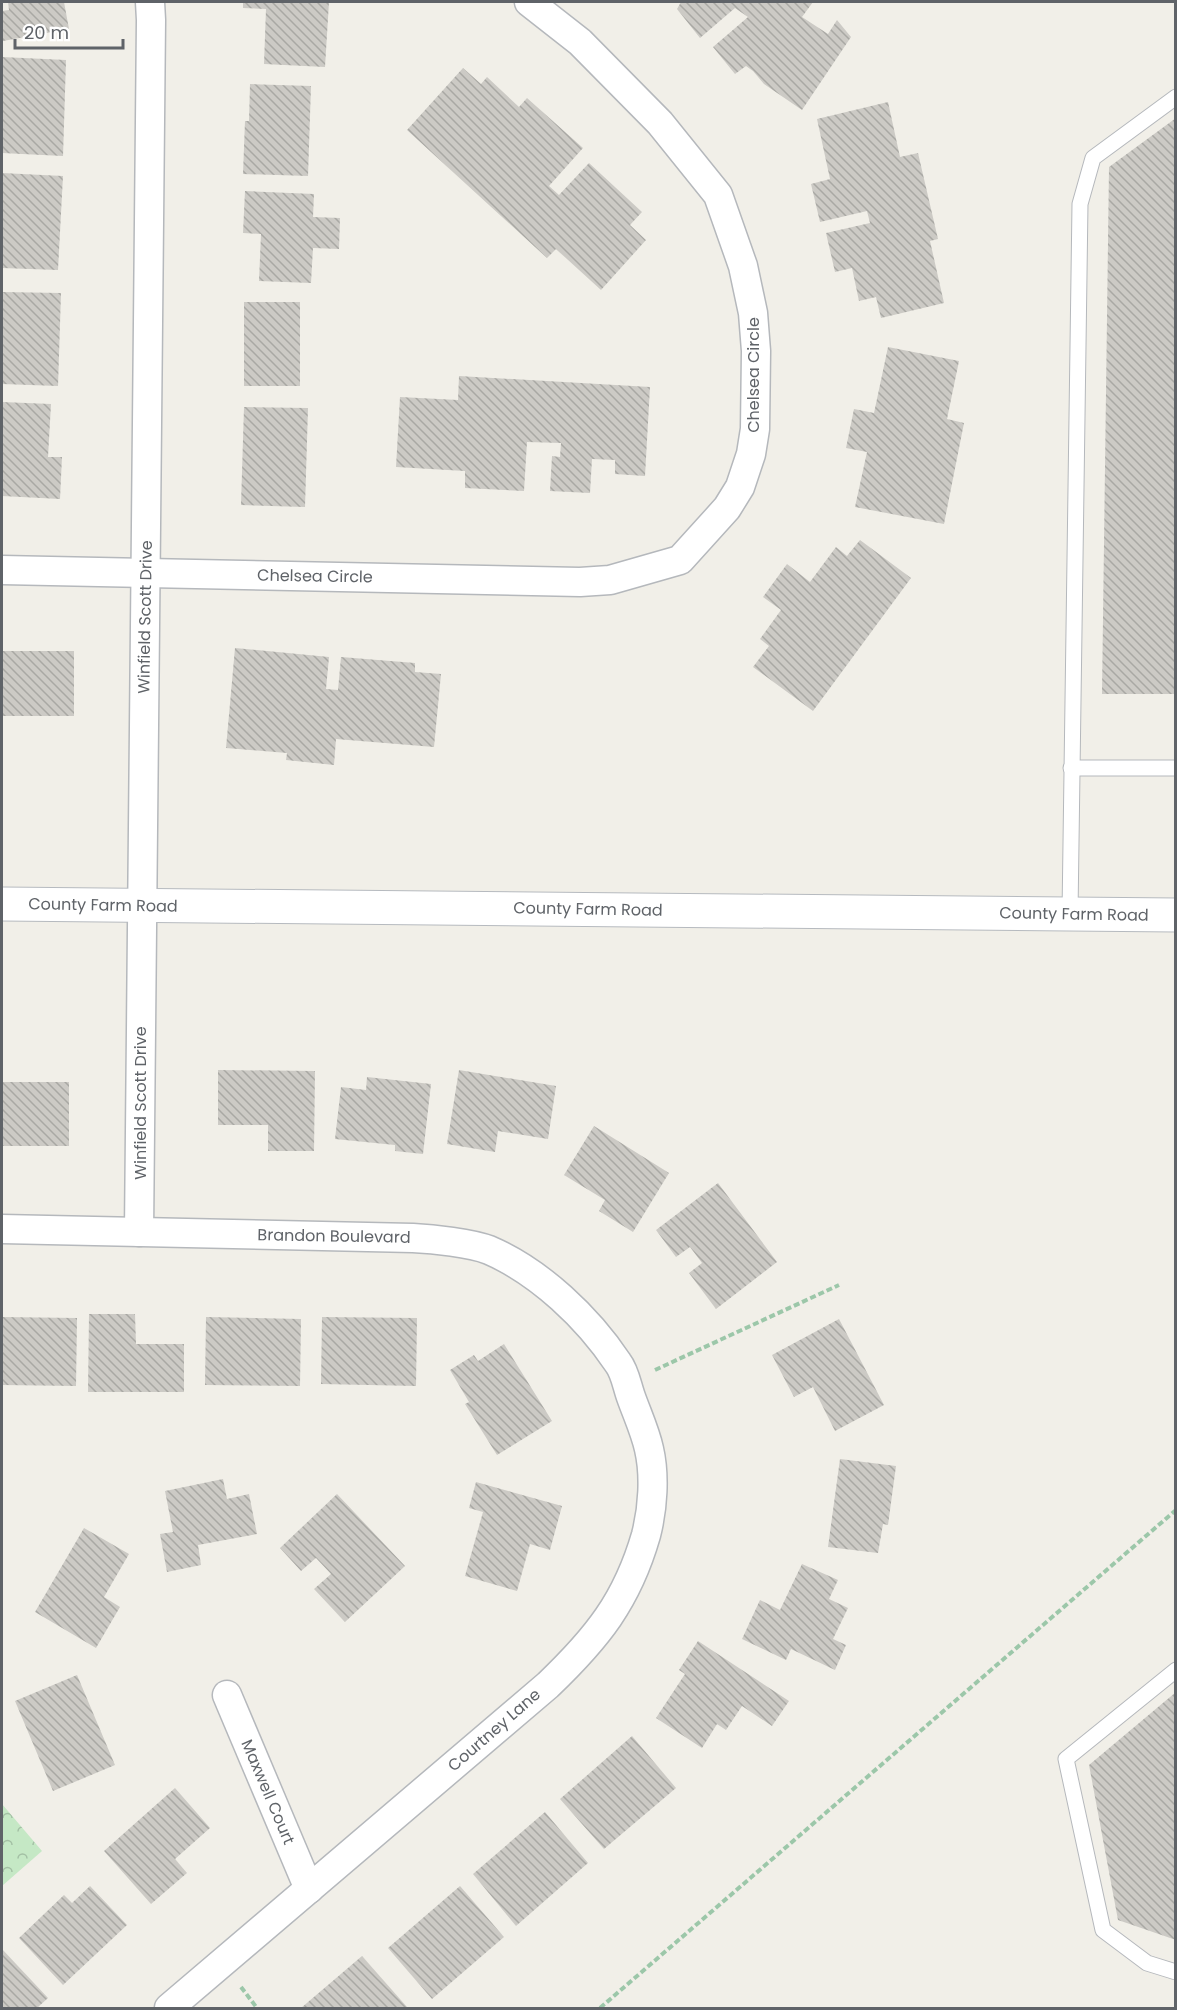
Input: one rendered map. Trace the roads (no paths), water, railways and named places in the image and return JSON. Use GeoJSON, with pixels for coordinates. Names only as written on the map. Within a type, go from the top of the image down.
{"type":"FeatureCollection","features":[{"type":"Feature","properties":{"kind":"main road","name":"County Farm Road"},"geometry":{"type":"LineString","coordinates":[[2,903],[1176,915]]}},
{"type":"Feature","properties":{"kind":"street","name":"Winfield Scott Drive"},"geometry":{"type":"LineString","coordinates":[[139,1232],[152,20],[150,2]]}},
{"type":"Feature","properties":{"kind":"street","name":"Chelsea Circle"},"geometry":{"type":"LineString","coordinates":[[2,570],[580,582],[610,580],[680,560],[726,508],[740,487],[751,454],[755,429],[756,351],[753,312],[743,266],[718,195],[660,123],[580,42],[529,2]]}},
{"type":"Feature","properties":{"kind":"street","name":"Brandon Boulevard"},"geometry":{"type":"LineString","coordinates":[[2,1229],[413,1238],[437,1240],[488,1250],[537,1278],[561,1297],[582,1317],[623,1374]]}},
{"type":"Feature","properties":{"kind":"street","name":"Courtney Lane"},"geometry":{"type":"LineString","coordinates":[[169,2008],[548,1685],[580,1654],[609,1619],[627,1585],[646,1534],[652,1495],[649,1449],[623,1374]]}},
{"type":"Feature","properties":{"kind":"street","name":"Maxwell Court"},"geometry":{"type":"LineString","coordinates":[[226,1695],[309,1889]]}},
{"type":"Feature","properties":{"kind":"lane"},"geometry":{"type":"LineString","coordinates":[[1070,914],[1080,204],[1094,158],[1176,97]]}},
{"type":"Feature","properties":{"kind":"lane"},"geometry":{"type":"LineString","coordinates":[[1071,768],[1176,768]]}},
{"type":"Feature","properties":{"kind":"lane"},"geometry":{"type":"LineString","coordinates":[[1176,1670],[1066,1759],[1103,1930],[1148,1964],[1176,1972]]}}]}
